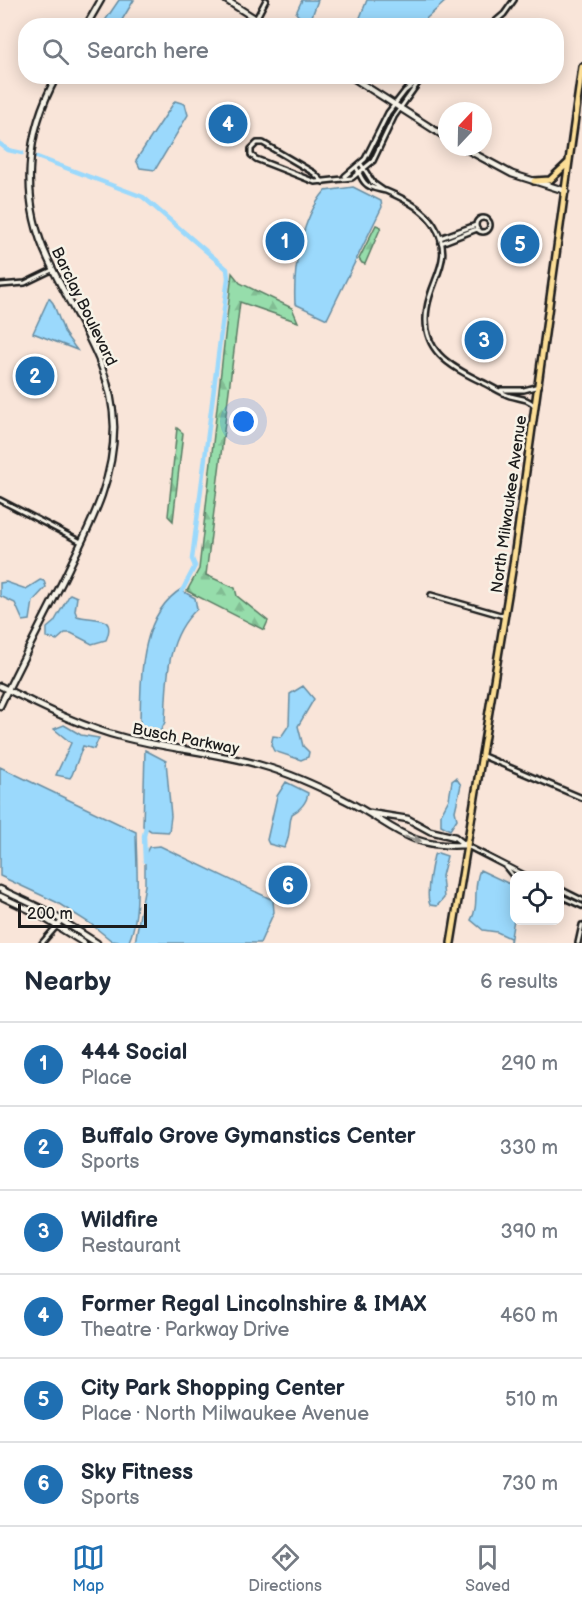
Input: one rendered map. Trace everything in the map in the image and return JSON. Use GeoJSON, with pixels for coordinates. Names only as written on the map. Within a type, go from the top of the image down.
{"type":"FeatureCollection","features":[{"type":"Feature","properties":{"kind":"main road","name":"North Milwaukee Avenue"},"geometry":{"type":"LineString","coordinates":[[451,943],[465,845],[483,756],[505,616],[582,67]]}},
{"type":"Feature","properties":{"kind":"main road"},"geometry":{"type":"LineString","coordinates":[[534,181],[550,180],[569,161]]}},
{"type":"Feature","properties":{"kind":"street"},"geometry":{"type":"LineString","coordinates":[[91,18],[101,0]]}},
{"type":"Feature","properties":{"kind":"street"},"geometry":{"type":"LineString","coordinates":[[226,0],[254,18]]}},
{"type":"Feature","properties":{"kind":"street"},"geometry":{"type":"LineString","coordinates":[[257,18],[266,0]]}},
{"type":"Feature","properties":{"kind":"street"},"geometry":{"type":"LineString","coordinates":[[499,18],[514,0]]}},
{"type":"Feature","properties":{"kind":"street","name":"Barclay Boulevard"},"geometry":{"type":"LineString","coordinates":[[0,706],[101,502],[109,474],[113,441],[112,408],[105,375],[95,348],[53,269],[34,219],[29,176],[36,125],[54,84]]}},
{"type":"Feature","properties":{"kind":"street"},"geometry":{"type":"LineString","coordinates":[[363,84],[438,132]]}},
{"type":"Feature","properties":{"kind":"street"},"geometry":{"type":"LineString","coordinates":[[344,177],[361,164],[373,147],[395,104],[411,84]]}},
{"type":"Feature","properties":{"kind":"street"},"geometry":{"type":"LineString","coordinates":[[323,182],[314,173],[263,143],[254,144],[251,149],[251,154],[256,159],[310,181],[323,182],[344,177],[352,178],[360,174],[373,161],[394,117],[419,84]]}},
{"type":"Feature","properties":{"kind":"street"},"geometry":{"type":"LineString","coordinates":[[478,156],[502,170],[566,191]]}},
{"type":"Feature","properties":{"kind":"street"},"geometry":{"type":"LineString","coordinates":[[361,164],[373,183],[424,213],[440,238],[441,270],[427,308],[426,321],[431,343],[444,362],[499,390],[526,399],[536,407]]}},
{"type":"Feature","properties":{"kind":"street"},"geometry":{"type":"LineString","coordinates":[[356,167],[366,184],[384,191]]}},
{"type":"Feature","properties":{"kind":"street"},"geometry":{"type":"LineString","coordinates":[[440,238],[476,227],[485,232],[490,224],[486,219],[481,218],[476,227],[441,243]]}},
{"type":"Feature","properties":{"kind":"street"},"geometry":{"type":"LineString","coordinates":[[0,285],[25,283],[53,269]]}},
{"type":"Feature","properties":{"kind":"street"},"geometry":{"type":"LineString","coordinates":[[499,390],[524,390],[539,386]]}},
{"type":"Feature","properties":{"kind":"street"},"geometry":{"type":"LineString","coordinates":[[0,500],[81,542]]}},
{"type":"Feature","properties":{"kind":"street"},"geometry":{"type":"LineString","coordinates":[[431,595],[505,616]]}},
{"type":"Feature","properties":{"kind":"street","name":"Busch Parkway"},"geometry":{"type":"LineString","coordinates":[[0,686],[73,721],[122,738],[268,767],[316,786],[368,812],[407,838],[449,846],[465,845]]}},
{"type":"Feature","properties":{"kind":"street"},"geometry":{"type":"LineString","coordinates":[[483,756],[582,798]]}},
{"type":"Feature","properties":{"kind":"street","name":"Busch Parkway"},"geometry":{"type":"LineString","coordinates":[[368,812],[408,819],[430,831],[455,837],[465,845]]}},
{"type":"Feature","properties":{"kind":"street"},"geometry":{"type":"LineString","coordinates":[[465,845],[516,871]]}},
{"type":"Feature","properties":{"kind":"street"},"geometry":{"type":"LineString","coordinates":[[505,866],[510,872]]}},
{"type":"Feature","properties":{"kind":"street"},"geometry":{"type":"LineString","coordinates":[[0,889],[62,919],[96,943]]}},
{"type":"Feature","properties":{"kind":"street"},"geometry":{"type":"LineString","coordinates":[[564,891],[582,900]]}},
{"type":"Feature","properties":{"kind":"street"},"geometry":{"type":"LineString","coordinates":[[0,896],[58,925],[84,943]]}},
{"type":"Feature","properties":{"kind":"street"},"geometry":{"type":"LineString","coordinates":[[564,898],[582,906]]}},
{"type":"Feature","properties":{"kind":"street"},"geometry":{"type":"LineString","coordinates":[[42,943],[62,919]]}},
{"type":"Feature","properties":{"kind":"street"},"geometry":{"type":"LineString","coordinates":[[578,943],[582,925]]}},
{"type":"Feature","properties":{"kind":"green space"},"geometry":{"type":"Polygon","coordinates":[[[376,225],[381,227],[365,264],[359,259],[376,225]]]}},
{"type":"Feature","properties":{"kind":"green space"},"geometry":{"type":"Polygon","coordinates":[[[232,273],[240,283],[292,308],[298,322],[240,302],[206,575],[235,588],[237,596],[268,621],[264,630],[187,591],[199,569],[232,273]]]}},
{"type":"Feature","properties":{"kind":"green space"},"geometry":{"type":"Polygon","coordinates":[[[177,428],[183,433],[173,521],[168,516],[177,428]]]}},
{"type":"Feature","properties":{"kind":"water"},"geometry":{"type":"Polygon","coordinates":[[[119,0],[134,0],[123,18],[107,18],[119,0]]]}},
{"type":"Feature","properties":{"kind":"water"},"geometry":{"type":"Polygon","coordinates":[[[302,0],[318,0],[311,18],[300,18],[296,13],[302,0]]]}},
{"type":"Feature","properties":{"kind":"water"},"geometry":{"type":"Polygon","coordinates":[[[367,0],[447,0],[427,18],[360,18],[367,0]]]}},
{"type":"Feature","properties":{"kind":"water"},"geometry":{"type":"Polygon","coordinates":[[[175,101],[185,104],[188,115],[155,170],[140,168],[136,160],[175,101]]]}},
{"type":"Feature","properties":{"kind":"water"},"geometry":{"type":"Polygon","coordinates":[[[353,187],[381,201],[382,207],[327,319],[295,304],[295,275],[300,244],[310,215],[325,191],[353,187]]]}},
{"type":"Feature","properties":{"kind":"water"},"geometry":{"type":"Polygon","coordinates":[[[49,298],[65,334],[77,350],[33,333],[49,298]]]}},
{"type":"Feature","properties":{"kind":"water"},"geometry":{"type":"Polygon","coordinates":[[[40,580],[44,581],[46,587],[33,601],[30,620],[23,621],[15,603],[0,596],[0,583],[6,582],[26,589],[40,580]]]}},
{"type":"Feature","properties":{"kind":"water"},"geometry":{"type":"Polygon","coordinates":[[[183,588],[184,592],[195,598],[197,609],[179,633],[173,647],[165,722],[161,730],[155,734],[146,732],[140,723],[145,649],[158,614],[169,599],[183,588]]]}},
{"type":"Feature","properties":{"kind":"water"},"geometry":{"type":"Polygon","coordinates":[[[70,594],[77,597],[75,611],[77,616],[106,622],[109,632],[106,640],[92,644],[71,633],[65,633],[57,640],[47,638],[47,628],[54,622],[70,594]]]}},
{"type":"Feature","properties":{"kind":"water"},"geometry":{"type":"Polygon","coordinates":[[[303,686],[314,699],[298,726],[303,746],[309,752],[308,757],[301,760],[274,751],[271,745],[273,736],[281,737],[289,725],[290,694],[303,686]]]}},
{"type":"Feature","properties":{"kind":"water"},"geometry":{"type":"Polygon","coordinates":[[[64,725],[81,735],[99,738],[94,749],[83,746],[70,778],[56,775],[71,743],[54,729],[64,725]]]}},
{"type":"Feature","properties":{"kind":"water"},"geometry":{"type":"Polygon","coordinates":[[[145,750],[166,761],[171,816],[169,832],[151,831],[143,826],[145,750]]]}},
{"type":"Feature","properties":{"kind":"water"},"geometry":{"type":"Polygon","coordinates":[[[0,767],[136,832],[137,904],[128,943],[112,941],[91,924],[56,902],[0,876],[0,767]]]}},
{"type":"Feature","properties":{"kind":"water"},"geometry":{"type":"Polygon","coordinates":[[[456,778],[461,785],[455,811],[457,819],[450,830],[441,825],[441,814],[449,799],[452,781],[456,778]]]}},
{"type":"Feature","properties":{"kind":"water"},"geometry":{"type":"Polygon","coordinates":[[[286,782],[308,793],[303,805],[292,814],[288,840],[284,848],[269,844],[267,840],[277,796],[286,782]]]}},
{"type":"Feature","properties":{"kind":"water"},"geometry":{"type":"Polygon","coordinates":[[[160,846],[273,900],[274,912],[260,943],[135,943],[145,885],[145,855],[149,847],[160,846]]]}},
{"type":"Feature","properties":{"kind":"water"},"geometry":{"type":"Polygon","coordinates":[[[438,853],[447,856],[442,876],[444,898],[437,906],[430,905],[428,894],[434,855],[438,853]]]}},
{"type":"Feature","properties":{"kind":"water"},"geometry":{"type":"Polygon","coordinates":[[[480,870],[510,884],[510,925],[513,925],[510,943],[510,938],[497,932],[483,930],[471,920],[475,908],[480,870]]]}},
{"type":"Feature","properties":{"kind":"waterway"},"geometry":{"type":"LineString","coordinates":[[0,144],[8,150],[22,153]]}},
{"type":"Feature","properties":{"kind":"waterway"},"geometry":{"type":"LineString","coordinates":[[37,157],[143,197],[227,269],[228,278],[192,559],[195,566],[182,591]]}},
{"type":"Feature","properties":{"kind":"waterway"},"geometry":{"type":"LineString","coordinates":[[145,861],[144,836],[147,822]]}},
{"type":"Feature","properties":{"kind":"place","name":"Former Regal Lincolnshire & IMAX"},"geometry":{"type":"Point","coordinates":[228,124]}},
{"type":"Feature","properties":{"kind":"place","name":"444 Social"},"geometry":{"type":"Point","coordinates":[285,241]}},
{"type":"Feature","properties":{"kind":"place","name":"City Park Shopping Center"},"geometry":{"type":"Point","coordinates":[520,244]}},
{"type":"Feature","properties":{"kind":"place","name":"Wildfire"},"geometry":{"type":"Point","coordinates":[484,340]}},
{"type":"Feature","properties":{"kind":"place","name":"Buffalo Grove Gymanstics Center"},"geometry":{"type":"Point","coordinates":[35,376]}},
{"type":"Feature","properties":{"kind":"place","name":"Sky Fitness"},"geometry":{"type":"Point","coordinates":[288,885]}}]}
